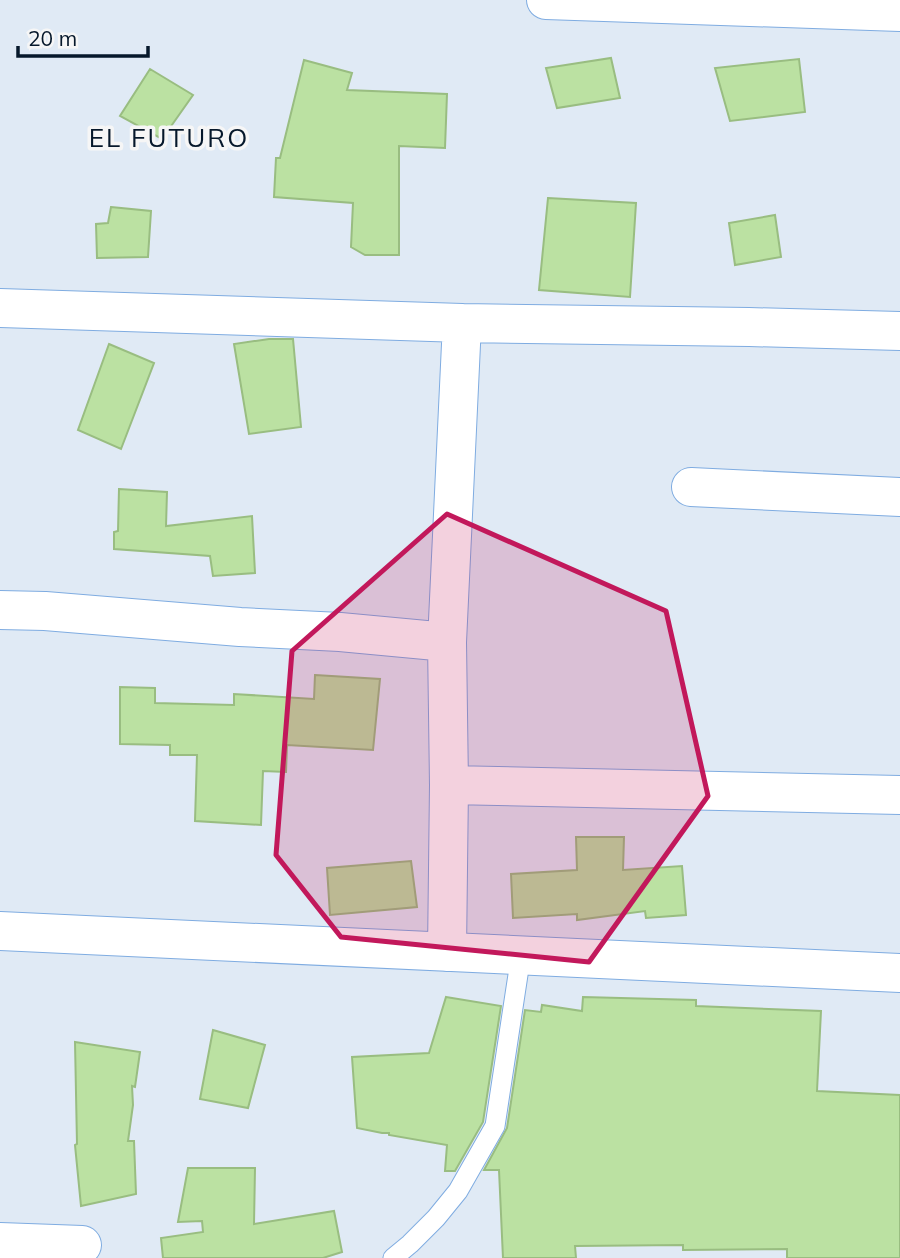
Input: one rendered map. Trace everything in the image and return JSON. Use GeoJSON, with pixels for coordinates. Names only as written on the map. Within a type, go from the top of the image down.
{"type":"FeatureCollection","features":[{"type":"Feature","properties":{"kind":"street"},"geometry":{"type":"LineString","coordinates":[[547,0],[900,12]]}},
{"type":"Feature","properties":{"kind":"street"},"geometry":{"type":"LineString","coordinates":[[0,308],[462,323],[900,331]]}},
{"type":"Feature","properties":{"kind":"street"},"geometry":{"type":"LineString","coordinates":[[447,952],[447,642],[462,323]]}},
{"type":"Feature","properties":{"kind":"street"},"geometry":{"type":"LineString","coordinates":[[691,487],[900,497]]}},
{"type":"Feature","properties":{"kind":"street"},"geometry":{"type":"LineString","coordinates":[[0,610],[341,632],[447,642]]}},
{"type":"Feature","properties":{"kind":"street"},"geometry":{"type":"LineString","coordinates":[[449,785],[900,795]]}},
{"type":"Feature","properties":{"kind":"street"},"geometry":{"type":"LineString","coordinates":[[0,931],[900,973]]}},
{"type":"Feature","properties":{"kind":"street"},"geometry":{"type":"LineString","coordinates":[[0,1242],[82,1245]]}},
{"type":"Feature","properties":{"kind":"lane"},"geometry":{"type":"LineString","coordinates":[[393,1258],[410,1244],[458,1191],[495,1126],[520,955]]}},
{"type":"Feature","properties":{"kind":"highlighted area"},"geometry":{"type":"Polygon","coordinates":[[[447,514],[666,611],[708,796],[589,962],[341,937],[276,855],[292,651],[447,514]]]}},
{"type":"Feature","properties":{"kind":"building"},"geometry":{"type":"Polygon","coordinates":[[[611,58],[620,98],[557,108],[546,68],[611,58]]]}},
{"type":"Feature","properties":{"kind":"building"},"geometry":{"type":"Polygon","coordinates":[[[799,59],[805,112],[730,121],[715,68],[799,59]]]}},
{"type":"Feature","properties":{"kind":"building"},"geometry":{"type":"Polygon","coordinates":[[[304,60],[352,73],[347,90],[447,94],[445,148],[399,146],[399,255],[365,255],[351,247],[353,203],[274,197],[276,158],[280,158],[304,60]]]}},
{"type":"Feature","properties":{"kind":"building"},"geometry":{"type":"Polygon","coordinates":[[[150,69],[193,95],[162,139],[120,116],[150,69]]]}},
{"type":"Feature","properties":{"kind":"building"},"geometry":{"type":"Polygon","coordinates":[[[548,198],[636,203],[630,297],[539,290],[548,198]]]}},
{"type":"Feature","properties":{"kind":"building"},"geometry":{"type":"Polygon","coordinates":[[[111,207],[151,211],[148,257],[97,258],[96,224],[108,223],[111,207]]]}},
{"type":"Feature","properties":{"kind":"building"},"geometry":{"type":"Polygon","coordinates":[[[775,215],[781,257],[735,265],[729,223],[775,215]]]}},
{"type":"Feature","properties":{"kind":"building"},"geometry":{"type":"Polygon","coordinates":[[[293,339],[301,427],[249,434],[234,344],[293,339]]]}},
{"type":"Feature","properties":{"kind":"building"},"geometry":{"type":"Polygon","coordinates":[[[109,344],[154,363],[121,449],[78,430],[109,344]]]}},
{"type":"Feature","properties":{"kind":"building"},"geometry":{"type":"Polygon","coordinates":[[[119,489],[167,492],[166,526],[252,516],[255,573],[213,576],[210,556],[114,549],[114,532],[118,531],[119,489]]]}},
{"type":"Feature","properties":{"kind":"building"},"geometry":{"type":"Polygon","coordinates":[[[315,675],[380,679],[373,750],[287,745],[286,772],[263,771],[261,825],[195,821],[197,755],[170,755],[170,745],[120,744],[120,687],[155,688],[155,703],[234,705],[234,694],[314,699],[315,675]]]}},
{"type":"Feature","properties":{"kind":"building"},"geometry":{"type":"Polygon","coordinates":[[[576,837],[624,837],[623,870],[682,866],[686,915],[646,918],[645,911],[577,920],[577,914],[513,918],[511,874],[577,870],[576,837]]]}},
{"type":"Feature","properties":{"kind":"building"},"geometry":{"type":"Polygon","coordinates":[[[411,861],[417,907],[330,915],[327,868],[411,861]]]}},
{"type":"Feature","properties":{"kind":"building"},"geometry":{"type":"Polygon","coordinates":[[[446,997],[501,1006],[483,1122],[455,1171],[445,1171],[447,1145],[357,1128],[352,1057],[429,1053],[446,997]]]}},
{"type":"Feature","properties":{"kind":"building"},"geometry":{"type":"Polygon","coordinates":[[[583,997],[696,1000],[696,1006],[821,1011],[817,1091],[900,1095],[900,1258],[787,1258],[787,1249],[683,1250],[683,1245],[575,1246],[576,1258],[503,1258],[499,1170],[484,1170],[507,1128],[525,1010],[541,1012],[542,1005],[582,1011],[583,997]]]}},
{"type":"Feature","properties":{"kind":"building"},"geometry":{"type":"Polygon","coordinates":[[[213,1030],[265,1045],[248,1108],[200,1099],[213,1030]]]}},
{"type":"Feature","properties":{"kind":"building"},"geometry":{"type":"Polygon","coordinates":[[[75,1042],[140,1052],[135,1087],[132,1086],[133,1105],[128,1141],[134,1141],[136,1194],[81,1206],[75,1145],[75,1042]]]}},
{"type":"Feature","properties":{"kind":"building"},"geometry":{"type":"Polygon","coordinates":[[[188,1168],[255,1168],[254,1224],[334,1211],[342,1252],[323,1258],[163,1258],[161,1238],[203,1232],[202,1221],[178,1222],[188,1168]]]}},
{"type":"Feature","properties":{"kind":"district","name":"EL FUTURO"},"geometry":{"type":"Point","coordinates":[169,137]}}]}
